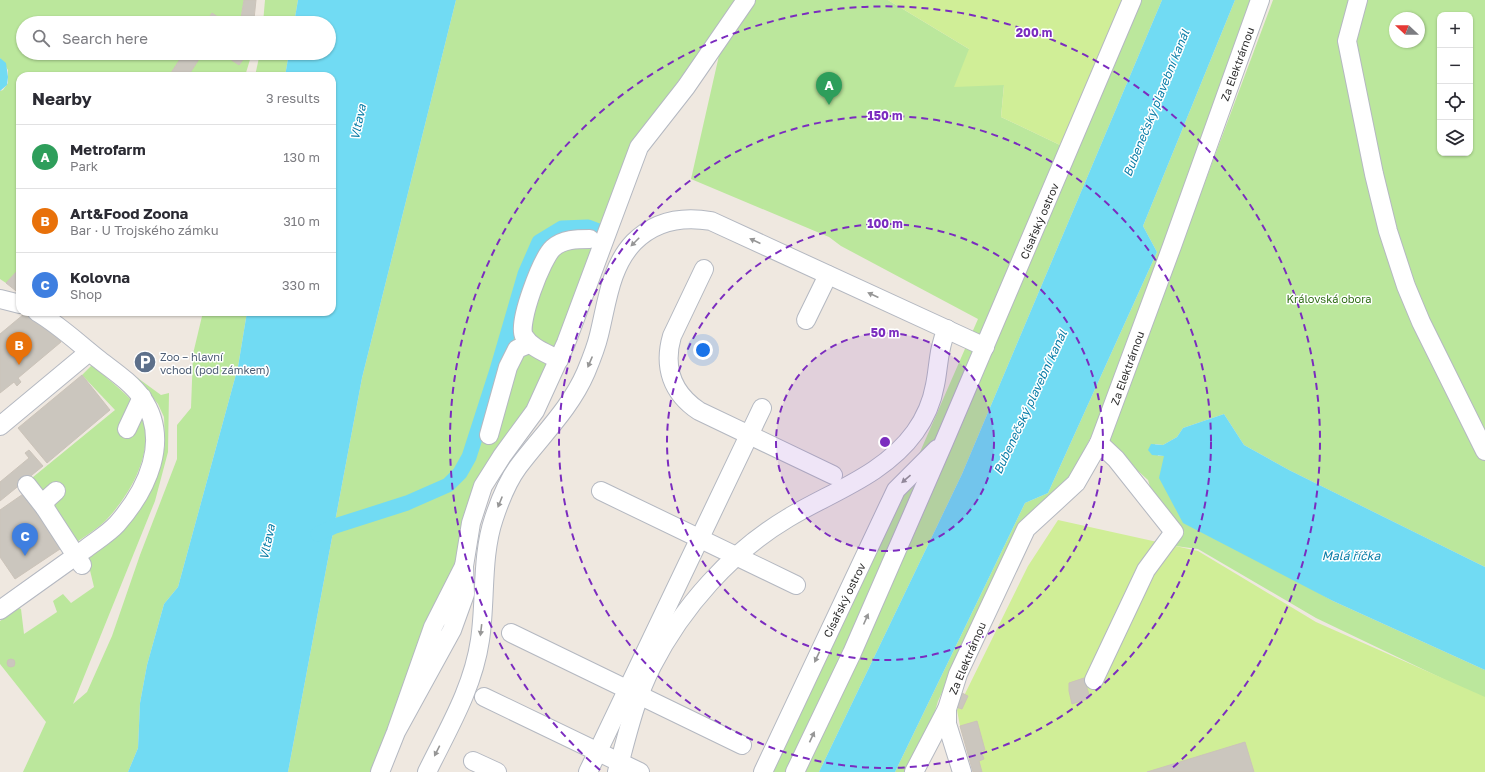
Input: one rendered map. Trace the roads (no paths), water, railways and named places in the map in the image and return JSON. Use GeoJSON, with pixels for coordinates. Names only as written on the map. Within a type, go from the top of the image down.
{"type":"FeatureCollection","features":[{"type":"Feature","properties":{"kind":"street"},"geometry":{"type":"LineString","coordinates":[[380,772],[396,732],[433,627],[464,566],[471,523],[483,486],[502,456],[535,411],[559,360],[639,147],[686,88],[746,0]]}},
{"type":"Feature","properties":{"kind":"street","name":"Císařský ostrov"},"geometry":{"type":"LineString","coordinates":[[795,772],[852,653],[985,347],[1132,0]]}},
{"type":"Feature","properties":{"kind":"street","name":"Za Elektrárnou"},"geometry":{"type":"LineString","coordinates":[[947,709],[958,674],[1026,529],[1070,490],[1100,443],[1260,0]]}},
{"type":"Feature","properties":{"kind":"street"},"geometry":{"type":"LineString","coordinates":[[1358,0],[1347,41],[1374,174],[1388,231],[1406,286],[1421,322],[1485,451]]}},
{"type":"Feature","properties":{"kind":"street"},"geometry":{"type":"LineString","coordinates":[[427,772],[461,703],[475,664],[482,618],[489,539],[500,502],[518,467],[567,406],[586,374],[599,337],[616,272],[626,252],[642,236],[661,224],[673,220],[698,219],[722,225],[985,347]]}},
{"type":"Feature","properties":{"kind":"street"},"geometry":{"type":"LineString","coordinates":[[559,360],[529,344],[523,334],[525,314],[543,260],[553,248],[570,239],[590,239]]}},
{"type":"Feature","properties":{"kind":"street"},"geometry":{"type":"LineString","coordinates":[[704,269],[672,336],[669,347],[669,370],[676,390],[691,406],[833,475]]}},
{"type":"Feature","properties":{"kind":"street"},"geometry":{"type":"LineString","coordinates":[[806,320],[828,275]]}},
{"type":"Feature","properties":{"kind":"street"},"geometry":{"type":"LineString","coordinates":[[0,298],[16,303]]}},
{"type":"Feature","properties":{"kind":"street"},"geometry":{"type":"LineString","coordinates":[[0,610],[80,560],[116,525],[138,496],[154,463],[156,435],[152,416],[142,397],[90,352],[43,316]]}},
{"type":"Feature","properties":{"kind":"street"},"geometry":{"type":"LineString","coordinates":[[588,772],[598,752],[634,692],[684,616],[700,595],[737,556],[788,518],[881,466],[907,442],[922,422],[932,398],[939,351],[947,330]]}},
{"type":"Feature","properties":{"kind":"street"},"geometry":{"type":"LineString","coordinates":[[489,435],[508,367],[517,349],[529,344]]}},
{"type":"Feature","properties":{"kind":"street"},"geometry":{"type":"LineString","coordinates":[[0,426],[90,352]]}},
{"type":"Feature","properties":{"kind":"street"},"geometry":{"type":"LineString","coordinates":[[127,429],[142,397]]}},
{"type":"Feature","properties":{"kind":"street"},"geometry":{"type":"LineString","coordinates":[[619,767],[634,692],[698,538],[762,408]]}},
{"type":"Feature","properties":{"kind":"street","name":"Císařský ostrov"},"geometry":{"type":"LineString","coordinates":[[762,772],[896,490],[944,442]]}},
{"type":"Feature","properties":{"kind":"street"},"geometry":{"type":"LineString","coordinates":[[1094,680],[1146,570],[1174,532],[1116,459],[1100,443]]}},
{"type":"Feature","properties":{"kind":"street"},"geometry":{"type":"LineString","coordinates":[[27,485],[45,508],[80,560]]}},
{"type":"Feature","properties":{"kind":"street"},"geometry":{"type":"LineString","coordinates":[[45,508],[46,500],[56,491]]}},
{"type":"Feature","properties":{"kind":"street"},"geometry":{"type":"LineString","coordinates":[[601,491],[796,585]]}},
{"type":"Feature","properties":{"kind":"street"},"geometry":{"type":"LineString","coordinates":[[511,633],[742,745]]}},
{"type":"Feature","properties":{"kind":"street"},"geometry":{"type":"LineString","coordinates":[[484,697],[598,752],[619,767],[640,772]]}},
{"type":"Feature","properties":{"kind":"street"},"geometry":{"type":"LineString","coordinates":[[915,771],[947,709]]}},
{"type":"Feature","properties":{"kind":"street"},"geometry":{"type":"LineString","coordinates":[[947,709],[947,724],[962,772]]}},
{"type":"Feature","properties":{"kind":"street"},"geometry":{"type":"LineString","coordinates":[[473,760],[497,772]]}},
{"type":"Feature","properties":{"kind":"water","name":"Vltava"},"geometry":{"type":"Polygon","coordinates":[[[298,0],[456,0],[362,378],[288,772],[128,772],[138,748],[140,703],[147,665],[164,604],[178,587],[238,367],[246,316],[336,316],[336,72],[286,72],[288,60],[336,60],[336,16],[295,16],[298,0]]]}},
{"type":"Feature","properties":{"kind":"water","name":"Bubenečský plavební kanál"},"geometry":{"type":"Polygon","coordinates":[[[1162,0],[1235,0],[1143,226],[1157,252],[1048,493],[1025,503],[895,772],[819,772],[962,474],[1162,0]]]}},
{"type":"Feature","properties":{"kind":"water"},"geometry":{"type":"Polygon","coordinates":[[[0,58],[6,63],[8,77],[7,85],[0,91],[0,58]]]}},
{"type":"Feature","properties":{"kind":"water","name":"Malá říčka"},"geometry":{"type":"Polygon","coordinates":[[[1224,414],[1244,445],[1289,470],[1485,567],[1485,670],[1333,601],[1183,523],[1159,478],[1164,456],[1152,455],[1148,450],[1151,444],[1163,445],[1177,437],[1183,428],[1224,414]]]}},
{"type":"Feature","properties":{"kind":"waterway"},"geometry":{"type":"LineString","coordinates":[[318,534],[335,526],[407,503],[448,485],[460,473],[469,457],[497,370],[525,274],[539,242],[562,228],[588,227],[601,232]]}},
{"type":"Feature","properties":{"kind":"place","name":"Metrofarm"},"geometry":{"type":"Point","coordinates":[829,105]}},
{"type":"Feature","properties":{"kind":"place","name":"Zoo – hlavní vchod (pod zámkem)"},"geometry":{"type":"Point","coordinates":[145,362]}},
{"type":"Feature","properties":{"kind":"place","name":"Art&Food Zoona"},"geometry":{"type":"Point","coordinates":[19,365]}},
{"type":"Feature","properties":{"kind":"place","name":"Kolovna"},"geometry":{"type":"Point","coordinates":[25,556]}},
{"type":"Feature","properties":{"kind":"park label","name":"Královská obora"},"geometry":{"type":"Point","coordinates":[1329,298]}}]}
